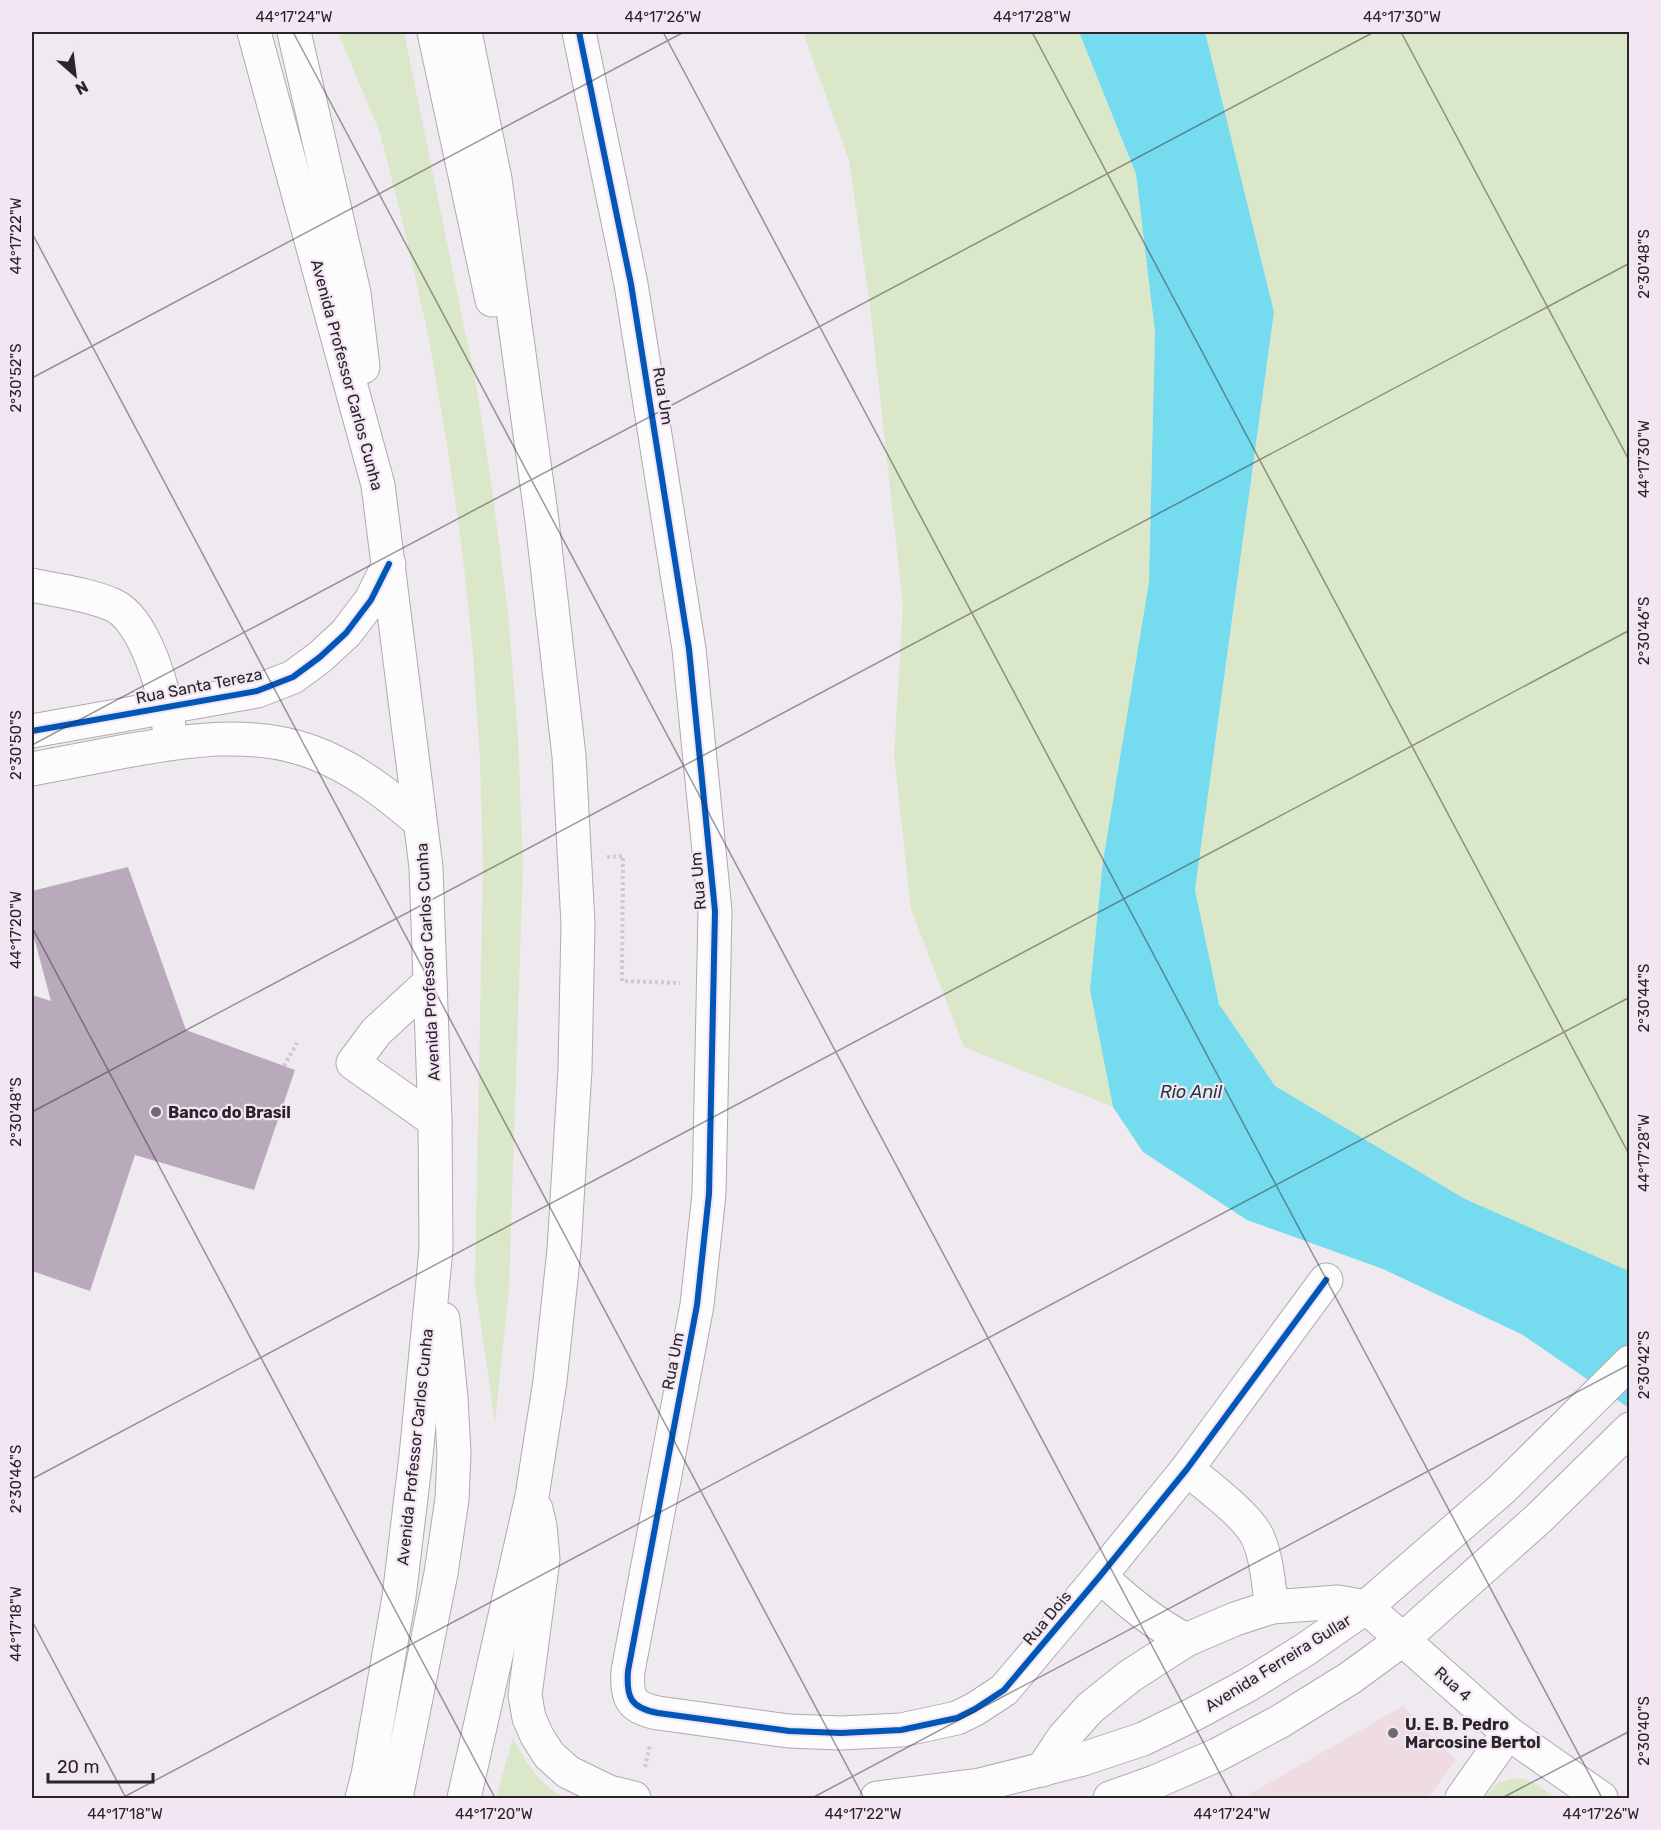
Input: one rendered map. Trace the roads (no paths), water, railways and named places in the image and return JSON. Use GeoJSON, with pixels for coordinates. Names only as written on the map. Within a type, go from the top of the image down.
{"type":"FeatureCollection","features":[{"type":"Feature","properties":{"kind":"main road","name":"Avenida Professor Carlos Cunha"},"geometry":{"type":"LineString","coordinates":[[254,32],[378,485],[426,867],[435,1121],[436,1249],[416,1456],[399,1597],[362,1798]]}},
{"type":"Feature","properties":{"kind":"main road"},"geometry":{"type":"LineString","coordinates":[[294,32],[354,292],[378,485]]}},
{"type":"Feature","properties":{"kind":"main road"},"geometry":{"type":"LineString","coordinates":[[434,32],[466,188],[542,521]]}},
{"type":"Feature","properties":{"kind":"main road"},"geometry":{"type":"LineString","coordinates":[[464,1798],[532,1496],[550,1381],[566,1228],[576,1035],[578,924],[569,756],[542,521],[495,179],[465,32]]}},
{"type":"Feature","properties":{"kind":"main road","name":"Rua Um"},"geometry":{"type":"LineString","coordinates":[[579,32],[631,284],[689,649],[715,911],[709,1194],[697,1305],[628,1671],[628,1694],[632,1702],[640,1708],[655,1728]]}},
{"type":"Feature","properties":{"kind":"main road","name":"Rua Santa Tereza"},"geometry":{"type":"LineString","coordinates":[[32,731],[257,691],[293,677],[320,657],[346,633],[370,600],[389,564]]}},
{"type":"Feature","properties":{"kind":"main road"},"geometry":{"type":"LineString","coordinates":[[32,585],[115,605],[128,616],[150,651],[167,706],[170,744]]}},
{"type":"Feature","properties":{"kind":"main road"},"geometry":{"type":"LineString","coordinates":[[32,769],[170,744],[223,739],[266,740],[312,752],[339,764],[368,781],[420,822]]}},
{"type":"Feature","properties":{"kind":"main road"},"geometry":{"type":"LineString","coordinates":[[429,982],[376,1032],[353,1063],[435,1121]]}},
{"type":"Feature","properties":{"kind":"main road"},"geometry":{"type":"LineString","coordinates":[[396,1798],[441,1573],[452,1499],[454,1453],[451,1398],[436,1249]]}},
{"type":"Feature","properties":{"kind":"main road","name":"Rua Dois"},"geometry":{"type":"LineString","coordinates":[[655,1728],[841,1733],[901,1730],[957,1718],[1004,1690],[1187,1469],[1326,1280]]}},
{"type":"Feature","properties":{"kind":"main road","name":"Avenida Ferreira Gullar"},"geometry":{"type":"LineString","coordinates":[[877,1798],[980,1785],[1083,1759],[1143,1739],[1248,1685],[1366,1607],[1502,1489],[1629,1362]]}},
{"type":"Feature","properties":{"kind":"main road"},"geometry":{"type":"LineString","coordinates":[[1110,1798],[1155,1782],[1217,1755],[1279,1722],[1350,1678],[1402,1640],[1538,1519],[1629,1429]]}},
{"type":"Feature","properties":{"kind":"main road"},"geometry":{"type":"LineString","coordinates":[[1187,1469],[1233,1509],[1256,1534],[1263,1554],[1272,1607]]}},
{"type":"Feature","properties":{"kind":"main road"},"geometry":{"type":"LineString","coordinates":[[532,1496],[540,1526],[543,1558],[525,1695],[529,1718],[549,1755],[568,1772],[609,1792],[638,1788]]}},
{"type":"Feature","properties":{"kind":"main road"},"geometry":{"type":"LineString","coordinates":[[1100,1576],[1132,1606],[1156,1624],[1186,1640]]}},
{"type":"Feature","properties":{"kind":"main road"},"geometry":{"type":"LineString","coordinates":[[1042,1770],[1065,1737],[1090,1708],[1130,1676],[1186,1640],[1235,1619],[1272,1607],[1338,1602],[1366,1607]]}},
{"type":"Feature","properties":{"kind":"main road","name":"Rua 4"},"geometry":{"type":"LineString","coordinates":[[1366,1607],[1508,1733],[1601,1798]]}},
{"type":"Feature","properties":{"kind":"main road"},"geometry":{"type":"LineString","coordinates":[[1462,1798],[1508,1733]]}},
{"type":"Feature","properties":{"kind":"water","name":"Rio Anil"},"geometry":{"type":"Polygon","coordinates":[[[1079,32],[1205,32],[1274,312],[1195,890],[1219,1004],[1275,1086],[1465,1199],[1629,1271],[1629,1408],[1523,1335],[1383,1269],[1247,1220],[1143,1152],[1113,1107],[1090,990],[1103,861],[1149,582],[1155,332],[1136,174],[1079,32]]]}},
{"type":"Feature","properties":{"kind":"place","name":"Banco do Brasil"},"geometry":{"type":"Point","coordinates":[156,1112]}},
{"type":"Feature","properties":{"kind":"place","name":"U. E. B. Pedro Marcosine Bertol"},"geometry":{"type":"Point","coordinates":[1393,1733]}}]}
